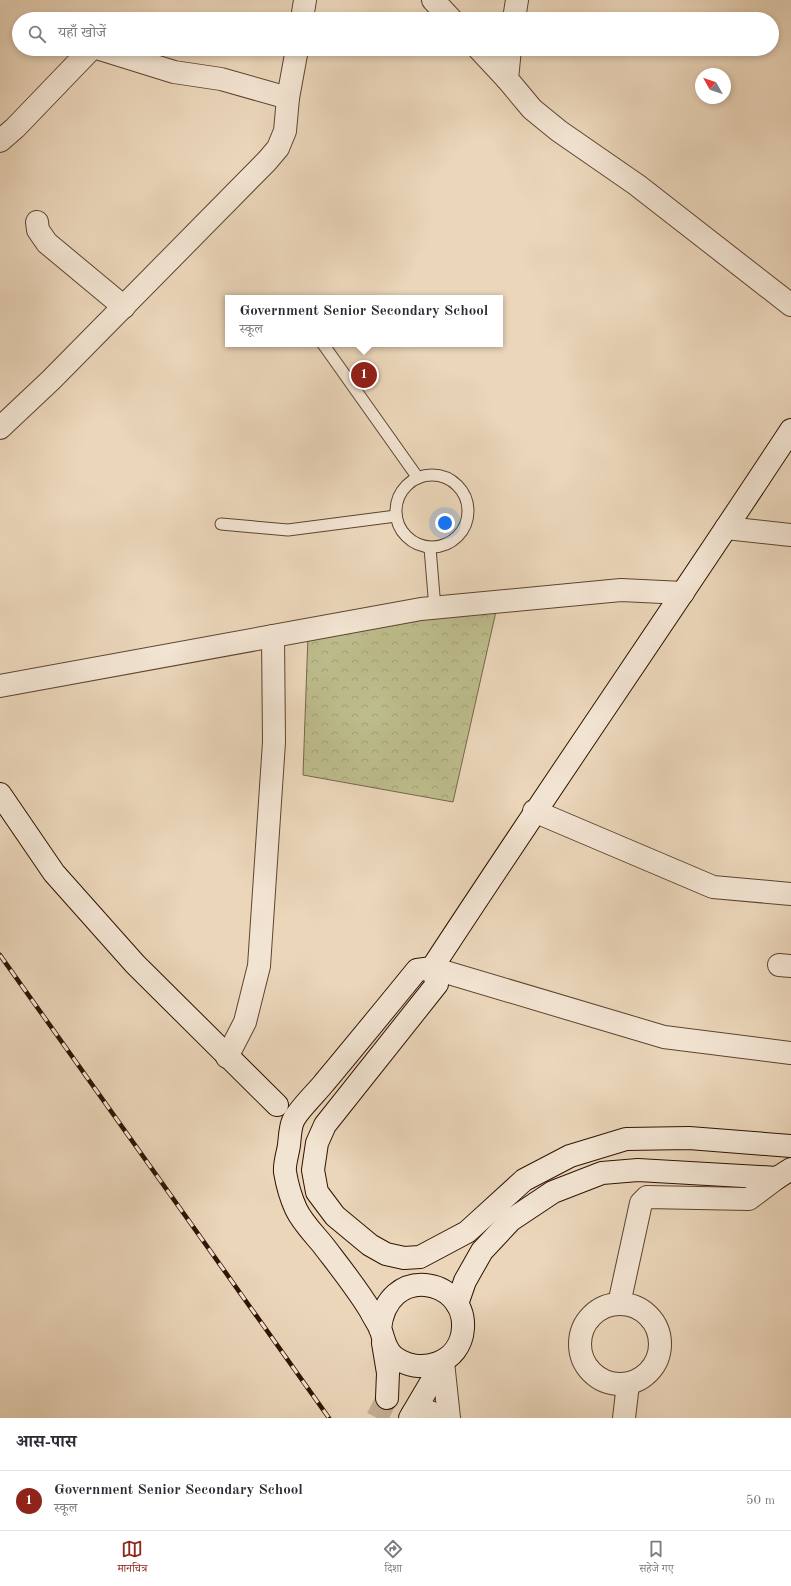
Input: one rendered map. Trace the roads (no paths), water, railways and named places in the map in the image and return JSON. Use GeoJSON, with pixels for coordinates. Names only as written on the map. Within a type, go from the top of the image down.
{"type":"FeatureCollection","features":[{"type":"Feature","properties":{"kind":"street"},"geometry":{"type":"LineString","coordinates":[[303,12],[305,0]]}},
{"type":"Feature","properties":{"kind":"street"},"geometry":{"type":"LineString","coordinates":[[433,0],[444,12]]}},
{"type":"Feature","properties":{"kind":"street"},"geometry":{"type":"LineString","coordinates":[[515,12],[517,0]]}},
{"type":"Feature","properties":{"kind":"street"},"geometry":{"type":"LineString","coordinates":[[0,141],[15,128],[84,56]]}},
{"type":"Feature","properties":{"kind":"street"},"geometry":{"type":"LineString","coordinates":[[123,56],[174,72],[221,79],[288,98]]}},
{"type":"Feature","properties":{"kind":"street"},"geometry":{"type":"LineString","coordinates":[[0,428],[124,307],[274,152],[285,132],[288,98],[296,56]]}},
{"type":"Feature","properties":{"kind":"street"},"geometry":{"type":"LineString","coordinates":[[485,56],[532,109],[559,131],[637,185],[791,305]]}},
{"type":"Feature","properties":{"kind":"street"},"geometry":{"type":"LineString","coordinates":[[507,80],[509,56]]}},
{"type":"Feature","properties":{"kind":"street"},"geometry":{"type":"LineString","coordinates":[[37,222],[38,230],[47,243],[124,307]]}},
{"type":"Feature","properties":{"kind":"street"},"geometry":{"type":"LineString","coordinates":[[432,968],[534,811],[683,593],[791,430]]}},
{"type":"Feature","properties":{"kind":"street"},"geometry":{"type":"LineString","coordinates":[[726,528],[791,535]]}},
{"type":"Feature","properties":{"kind":"street"},"geometry":{"type":"LineString","coordinates":[[0,686],[435,608],[621,590],[683,593]]}},
{"type":"Feature","properties":{"kind":"street"},"geometry":{"type":"LineString","coordinates":[[227,1057],[245,1022],[259,966],[274,742],[273,636]]}},
{"type":"Feature","properties":{"kind":"street"},"geometry":{"type":"LineString","coordinates":[[0,794],[54,873],[135,964],[277,1105]]}},
{"type":"Feature","properties":{"kind":"street"},"geometry":{"type":"LineString","coordinates":[[534,811],[713,887],[791,894]]}},
{"type":"Feature","properties":{"kind":"street"},"geometry":{"type":"LineString","coordinates":[[432,968],[437,984],[325,1125],[317,1143],[313,1170],[317,1192],[335,1216],[370,1245],[386,1254],[404,1258],[420,1257],[467,1232],[524,1180],[570,1156],[626,1139],[689,1138],[791,1146]]}},
{"type":"Feature","properties":{"kind":"street"},"geometry":{"type":"LineString","coordinates":[[387,1398],[388,1373],[382,1336],[382,1315],[387,1303],[397,1293],[409,1286],[418,1285],[436,1287],[448,1294],[457,1304],[462,1316],[463,1329],[460,1342],[453,1353],[442,1362],[429,1367],[415,1367],[402,1363],[391,1354],[382,1336],[370,1310],[346,1275],[296,1210],[285,1171],[293,1120],[417,970],[432,968],[664,1037],[791,1053]]}},
{"type":"Feature","properties":{"kind":"street"},"geometry":{"type":"LineString","coordinates":[[457,1304],[465,1281],[482,1251],[511,1220],[553,1192],[602,1173],[638,1170],[784,1174]]}},
{"type":"Feature","properties":{"kind":"street"},"geometry":{"type":"LineString","coordinates":[[619,1304],[641,1203],[647,1197],[749,1199],[784,1174]]}},
{"type":"Feature","properties":{"kind":"street"},"geometry":{"type":"LineString","coordinates":[[411,1257],[418,1285]]}},
{"type":"Feature","properties":{"kind":"street"},"geometry":{"type":"LineString","coordinates":[[619,1304],[632,1306],[644,1312],[649,1317],[658,1333],[660,1347],[657,1360],[650,1371],[640,1379],[628,1384],[614,1384],[602,1380],[591,1373],[584,1362],[580,1349],[581,1336],[586,1323],[595,1313],[606,1307],[619,1304]]}},
{"type":"Feature","properties":{"kind":"street"},"geometry":{"type":"LineString","coordinates":[[412,1415],[442,1362]]}},
{"type":"Feature","properties":{"kind":"street"},"geometry":{"type":"LineString","coordinates":[[442,1362],[449,1418]]}},
{"type":"Feature","properties":{"kind":"street"},"geometry":{"type":"LineString","coordinates":[[624,1418],[628,1384]]}},
{"type":"Feature","properties":{"kind":"street"},"geometry":{"type":"LineString","coordinates":[[412,1415],[430,1412],[441,1418]]}},
{"type":"Feature","properties":{"kind":"lane"},"geometry":{"type":"LineString","coordinates":[[325,347],[418,478]]}},
{"type":"Feature","properties":{"kind":"lane"},"geometry":{"type":"LineString","coordinates":[[430,475],[441,476],[452,480],[460,488],[466,498],[469,509],[468,520],[463,531],[454,540],[443,546],[430,548],[418,545],[408,538],[400,528],[396,516],[396,503],[408,484],[418,478],[430,475]]}},
{"type":"Feature","properties":{"kind":"lane"},"geometry":{"type":"LineString","coordinates":[[221,524],[288,530],[396,516]]}},
{"type":"Feature","properties":{"kind":"lane"},"geometry":{"type":"LineString","coordinates":[[430,548],[435,608]]}},
{"type":"Feature","properties":{"kind":"tunnel"},"geometry":{"type":"LineString","coordinates":[[377,1418],[387,1398]]}},
{"type":"Feature","properties":{"kind":"railway"},"geometry":{"type":"LineString","coordinates":[[0,955],[329,1418]]}},
{"type":"Feature","properties":{"kind":"place","name":"Government Senior Secondary School"},"geometry":{"type":"Point","coordinates":[364,375]}}]}
